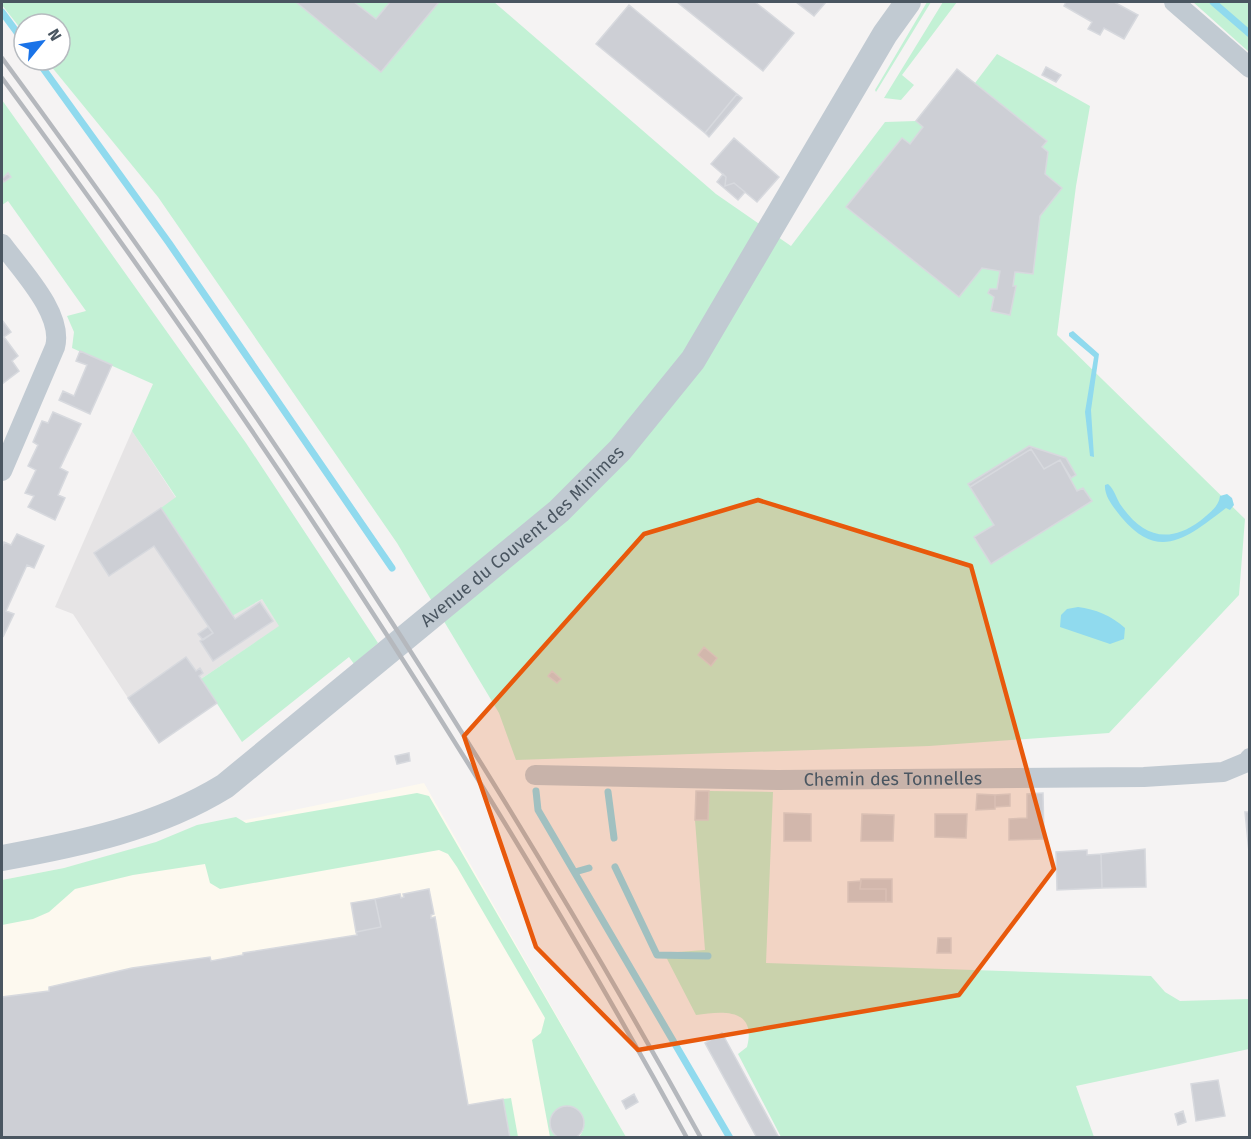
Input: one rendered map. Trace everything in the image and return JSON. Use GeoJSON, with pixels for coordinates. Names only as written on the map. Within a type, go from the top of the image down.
{"type":"FeatureCollection","features":[{"type":"Feature","properties":{"kind":"street","name":"Avenue du Couvent des Minimes"},"geometry":{"type":"LineString","coordinates":[[885,34],[897,2]]}},
{"type":"Feature","properties":{"kind":"street","name":"Avenue du Couvent des Minimes"},"geometry":{"type":"LineString","coordinates":[[2,858],[111,835],[167,816],[218,790],[249,768],[559,511],[620,450],[693,360],[885,34],[908,2]]}},
{"type":"Feature","properties":{"kind":"street"},"geometry":{"type":"LineString","coordinates":[[1180,6],[1250,68]]}},
{"type":"Feature","properties":{"kind":"street"},"geometry":{"type":"LineString","coordinates":[[2,244],[52,314],[58,332],[55,347],[2,471]]}},
{"type":"Feature","properties":{"kind":"street","name":"Chemin des Tonnelles"},"geometry":{"type":"LineString","coordinates":[[535,775],[778,780],[1030,780],[1223,772],[1249,762]]}},
{"type":"Feature","properties":{"kind":"highlighted area"},"geometry":{"type":"Polygon","coordinates":[[[758,500],[971,566],[1054,869],[959,995],[638,1050],[536,947],[464,736],[644,534],[758,500]]]}},
{"type":"Feature","properties":{"kind":"shaded area"},"geometry":{"type":"Polygon","coordinates":[[[132,431],[176,498],[162,508],[233,615],[262,599],[280,626],[201,679],[186,657],[128,698],[73,614],[55,607],[132,431]]]}},
{"type":"Feature","properties":{"kind":"shaded area"},"geometry":{"type":"Polygon","coordinates":[[[424,783],[626,1137],[2,1138],[2,880],[64,868],[245,820],[424,783]]]}},
{"type":"Feature","properties":{"kind":"green space"},"geometry":{"type":"Polygon","coordinates":[[[2,2],[494,2],[716,194],[791,246],[885,122],[916,121],[957,69],[975,83],[997,54],[1090,106],[1076,186],[1057,335],[1245,519],[1239,595],[1109,733],[929,746],[516,760],[499,713],[397,543],[158,197],[56,72],[72,72],[72,12],[12,12],[12,18],[2,2]]]}},
{"type":"Feature","properties":{"kind":"green space"},"geometry":{"type":"Polygon","coordinates":[[[927,2],[931,2],[876,92],[875,90],[927,2]]]}},
{"type":"Feature","properties":{"kind":"green space"},"geometry":{"type":"Polygon","coordinates":[[[943,2],[957,2],[902,75],[914,85],[901,100],[884,98],[943,2]]]}},
{"type":"Feature","properties":{"kind":"green space"},"geometry":{"type":"Polygon","coordinates":[[[1193,2],[1249,2],[1249,52],[1193,2]]]}},
{"type":"Feature","properties":{"kind":"green space"},"geometry":{"type":"Polygon","coordinates":[[[2,100],[246,443],[378,643],[354,664],[349,657],[242,742],[201,679],[279,626],[262,599],[232,616],[161,508],[176,497],[132,431],[153,384],[72,348],[74,332],[67,316],[86,311],[8,201],[2,205],[2,100]]]}},
{"type":"Feature","properties":{"kind":"green space"},"geometry":{"type":"Polygon","coordinates":[[[709,791],[773,792],[766,963],[1151,976],[1165,992],[1180,1001],[1249,999],[1249,1049],[1076,1086],[1094,1137],[781,1137],[738,1054],[747,1047],[749,1034],[747,1025],[742,1019],[727,1013],[696,1015],[664,953],[705,950],[695,820],[708,820],[709,791]]]}},
{"type":"Feature","properties":{"kind":"green space"},"geometry":{"type":"Polygon","coordinates":[[[417,793],[429,796],[626,1137],[579,1137],[584,1128],[583,1119],[578,1112],[568,1107],[553,1115],[550,1127],[556,1137],[550,1137],[532,1040],[541,1033],[545,1018],[457,867],[448,854],[439,850],[220,889],[210,883],[205,864],[133,875],[75,889],[49,912],[33,919],[2,925],[2,880],[64,868],[156,842],[197,825],[236,817],[246,823],[417,793]]]}},
{"type":"Feature","properties":{"kind":"green space"},"geometry":{"type":"Polygon","coordinates":[[[511,1098],[518,1137],[510,1137],[503,1099],[511,1098]]]}},
{"type":"Feature","properties":{"kind":"water"},"geometry":{"type":"Polygon","coordinates":[[[1073,331],[1099,354],[1091,410],[1094,457],[1090,456],[1085,412],[1094,357],[1069,336],[1069,333],[1073,331]]]}},
{"type":"Feature","properties":{"kind":"water"},"geometry":{"type":"Polygon","coordinates":[[[1108,484],[1128,515],[1137,524],[1156,534],[1177,533],[1200,521],[1218,504],[1220,496],[1227,494],[1232,498],[1234,505],[1230,510],[1226,508],[1187,535],[1162,542],[1149,539],[1136,532],[1122,518],[1106,494],[1105,485],[1108,484]]]}},
{"type":"Feature","properties":{"kind":"water"},"geometry":{"type":"Polygon","coordinates":[[[1078,607],[1097,611],[1115,620],[1125,628],[1124,639],[1110,644],[1060,627],[1061,615],[1067,609],[1078,607]]]}},
{"type":"Feature","properties":{"kind":"building"},"geometry":{"type":"Polygon","coordinates":[[[296,2],[354,2],[376,19],[390,2],[439,2],[381,72],[296,2]]]}},
{"type":"Feature","properties":{"kind":"building"},"geometry":{"type":"Polygon","coordinates":[[[677,2],[755,2],[794,33],[763,71],[677,2]]]}},
{"type":"Feature","properties":{"kind":"building"},"geometry":{"type":"Polygon","coordinates":[[[796,2],[826,2],[814,16],[796,2]]]}},
{"type":"Feature","properties":{"kind":"building"},"geometry":{"type":"Polygon","coordinates":[[[1066,2],[1114,2],[1138,15],[1124,39],[1104,28],[1100,35],[1088,29],[1092,22],[1064,6],[1066,2]]]}},
{"type":"Feature","properties":{"kind":"building"},"geometry":{"type":"Polygon","coordinates":[[[629,5],[737,94],[705,133],[596,44],[629,5]]]}},
{"type":"Feature","properties":{"kind":"building"},"geometry":{"type":"Polygon","coordinates":[[[1046,67],[1061,75],[1056,82],[1042,75],[1046,67]]]}},
{"type":"Feature","properties":{"kind":"building"},"geometry":{"type":"Polygon","coordinates":[[[957,69],[1047,141],[1042,147],[1048,152],[1045,174],[1062,188],[1040,216],[1033,274],[1015,272],[1013,286],[1016,286],[1010,315],[991,311],[994,297],[988,293],[990,289],[997,289],[1000,271],[982,268],[959,297],[846,207],[902,138],[910,144],[923,127],[916,121],[957,69]]]}},
{"type":"Feature","properties":{"kind":"building"},"geometry":{"type":"Polygon","coordinates":[[[737,94],[742,98],[709,137],[705,133],[737,94]]]}},
{"type":"Feature","properties":{"kind":"building"},"geometry":{"type":"Polygon","coordinates":[[[734,138],[779,177],[757,202],[734,183],[725,186],[726,177],[711,164],[734,138]]]}},
{"type":"Feature","properties":{"kind":"building"},"geometry":{"type":"Polygon","coordinates":[[[8,173],[11,177],[4,182],[2,179],[8,173]]]}},
{"type":"Feature","properties":{"kind":"building"},"geometry":{"type":"Polygon","coordinates":[[[723,174],[726,177],[725,186],[734,183],[745,192],[738,200],[717,182],[723,174]]]}},
{"type":"Feature","properties":{"kind":"building"},"geometry":{"type":"Polygon","coordinates":[[[2,320],[11,332],[4,337],[18,356],[12,361],[19,371],[2,384],[2,320]]]}},
{"type":"Feature","properties":{"kind":"building"},"geometry":{"type":"Polygon","coordinates":[[[80,351],[112,365],[90,414],[59,400],[63,391],[74,396],[87,365],[76,361],[80,351]]]}},
{"type":"Feature","properties":{"kind":"building"},"geometry":{"type":"Polygon","coordinates":[[[53,412],[81,424],[60,468],[68,472],[58,495],[65,498],[55,520],[28,507],[34,496],[25,493],[36,470],[28,466],[38,445],[33,442],[42,421],[48,423],[53,412]]]}},
{"type":"Feature","properties":{"kind":"building"},"geometry":{"type":"Polygon","coordinates":[[[1029,446],[1066,458],[1076,475],[1071,478],[1060,460],[1044,469],[1031,449],[970,487],[968,484],[1029,446]]]}},
{"type":"Feature","properties":{"kind":"building"},"geometry":{"type":"Polygon","coordinates":[[[1031,449],[1044,469],[1060,460],[1077,491],[1083,488],[1092,501],[991,564],[974,537],[994,525],[970,487],[1031,449]]]}},
{"type":"Feature","properties":{"kind":"building"},"geometry":{"type":"Polygon","coordinates":[[[161,508],[235,619],[260,602],[273,621],[213,661],[200,641],[213,633],[154,546],[109,576],[94,553],[161,508]]]}},
{"type":"Feature","properties":{"kind":"building"},"geometry":{"type":"Polygon","coordinates":[[[17,534],[44,546],[34,568],[27,565],[6,611],[14,614],[3,637],[2,548],[4,542],[11,545],[17,534]]]}},
{"type":"Feature","properties":{"kind":"building"},"geometry":{"type":"Polygon","coordinates":[[[208,627],[213,633],[203,640],[198,634],[208,627]]]}},
{"type":"Feature","properties":{"kind":"building"},"geometry":{"type":"Polygon","coordinates":[[[704,647],[717,658],[711,666],[698,655],[704,647]]]}},
{"type":"Feature","properties":{"kind":"building"},"geometry":{"type":"Polygon","coordinates":[[[186,657],[196,671],[200,668],[203,673],[199,676],[217,703],[159,743],[128,698],[186,657]]]}},
{"type":"Feature","properties":{"kind":"building"},"geometry":{"type":"Polygon","coordinates":[[[552,671],[561,679],[557,683],[548,676],[552,671]]]}},
{"type":"Feature","properties":{"kind":"building"},"geometry":{"type":"Polygon","coordinates":[[[409,753],[410,761],[397,764],[395,756],[409,753]]]}},
{"type":"Feature","properties":{"kind":"building"},"geometry":{"type":"Polygon","coordinates":[[[696,791],[709,791],[708,820],[695,820],[696,791]]]}},
{"type":"Feature","properties":{"kind":"building"},"geometry":{"type":"Polygon","coordinates":[[[1043,793],[1044,839],[1009,840],[1009,819],[1027,818],[1027,794],[1043,793]]]}},
{"type":"Feature","properties":{"kind":"building"},"geometry":{"type":"Polygon","coordinates":[[[977,794],[995,795],[995,809],[976,810],[977,794]]]}},
{"type":"Feature","properties":{"kind":"building"},"geometry":{"type":"Polygon","coordinates":[[[1010,794],[1010,806],[995,807],[995,795],[1010,794]]]}},
{"type":"Feature","properties":{"kind":"building"},"geometry":{"type":"Polygon","coordinates":[[[1245,812],[1250,812],[1250,862],[1245,812]]]}},
{"type":"Feature","properties":{"kind":"building"},"geometry":{"type":"Polygon","coordinates":[[[784,813],[811,814],[811,841],[784,841],[784,813]]]}},
{"type":"Feature","properties":{"kind":"building"},"geometry":{"type":"Polygon","coordinates":[[[862,814],[894,815],[893,841],[861,841],[862,814]]]}},
{"type":"Feature","properties":{"kind":"building"},"geometry":{"type":"Polygon","coordinates":[[[935,814],[967,814],[966,838],[935,837],[935,814]]]}},
{"type":"Feature","properties":{"kind":"building"},"geometry":{"type":"Polygon","coordinates":[[[1145,849],[1146,887],[1102,888],[1101,854],[1145,849]]]}},
{"type":"Feature","properties":{"kind":"building"},"geometry":{"type":"Polygon","coordinates":[[[1087,850],[1087,855],[1101,854],[1102,888],[1057,890],[1056,852],[1087,850]]]}},
{"type":"Feature","properties":{"kind":"building"},"geometry":{"type":"Polygon","coordinates":[[[861,879],[892,879],[892,902],[886,902],[886,889],[860,889],[861,879]]]}},
{"type":"Feature","properties":{"kind":"building"},"geometry":{"type":"Polygon","coordinates":[[[861,881],[860,889],[886,889],[886,902],[848,902],[848,882],[861,881]]]}},
{"type":"Feature","properties":{"kind":"building"},"geometry":{"type":"Polygon","coordinates":[[[429,889],[434,914],[431,918],[435,917],[468,1105],[503,1099],[510,1138],[2,1138],[2,997],[49,991],[49,987],[132,968],[210,957],[211,961],[243,955],[243,953],[357,935],[356,932],[381,927],[375,899],[400,894],[401,898],[404,897],[403,894],[429,889]]]}},
{"type":"Feature","properties":{"kind":"building"},"geometry":{"type":"Polygon","coordinates":[[[375,899],[381,927],[356,932],[351,903],[375,899]]]}},
{"type":"Feature","properties":{"kind":"building"},"geometry":{"type":"Polygon","coordinates":[[[938,938],[951,938],[951,953],[937,953],[938,938]]]}},
{"type":"Feature","properties":{"kind":"building"},"geometry":{"type":"Polygon","coordinates":[[[722,1033],[779,1138],[757,1138],[705,1043],[722,1033]]]}},
{"type":"Feature","properties":{"kind":"building"},"geometry":{"type":"Polygon","coordinates":[[[1218,1080],[1225,1116],[1196,1121],[1191,1084],[1218,1080]]]}},
{"type":"Feature","properties":{"kind":"building"},"geometry":{"type":"Polygon","coordinates":[[[634,1094],[638,1102],[626,1109],[622,1101],[634,1094]]]}},
{"type":"Feature","properties":{"kind":"building"},"geometry":{"type":"Polygon","coordinates":[[[567,1106],[579,1111],[584,1123],[579,1135],[567,1140],[555,1135],[550,1123],[555,1111],[567,1106]]]}},
{"type":"Feature","properties":{"kind":"building"},"geometry":{"type":"Polygon","coordinates":[[[1183,1111],[1186,1122],[1178,1125],[1175,1114],[1183,1111]]]}},
{"type":"Feature","properties":{"kind":"waterway"},"geometry":{"type":"LineString","coordinates":[[1213,2],[1250,34]]}},
{"type":"Feature","properties":{"kind":"waterway"},"geometry":{"type":"LineString","coordinates":[[2,12],[12,26]]}},
{"type":"Feature","properties":{"kind":"waterway"},"geometry":{"type":"LineString","coordinates":[[46,72],[169,243],[392,568]]}},
{"type":"Feature","properties":{"kind":"waterway"},"geometry":{"type":"LineString","coordinates":[[536,791],[538,810],[730,1138]]}},
{"type":"Feature","properties":{"kind":"waterway"},"geometry":{"type":"LineString","coordinates":[[608,792],[614,838]]}},
{"type":"Feature","properties":{"kind":"waterway"},"geometry":{"type":"LineString","coordinates":[[615,867],[657,955],[708,956]]}},
{"type":"Feature","properties":{"kind":"waterway"},"geometry":{"type":"LineString","coordinates":[[575,872],[589,868]]}},
{"type":"Feature","properties":{"kind":"railway"},"geometry":{"type":"LineString","coordinates":[[2,58],[189,319],[369,586],[540,859],[701,1138]]}},
{"type":"Feature","properties":{"kind":"railway"},"geometry":{"type":"LineString","coordinates":[[2,78],[186,334],[362,596],[530,864],[687,1138]]}}]}
